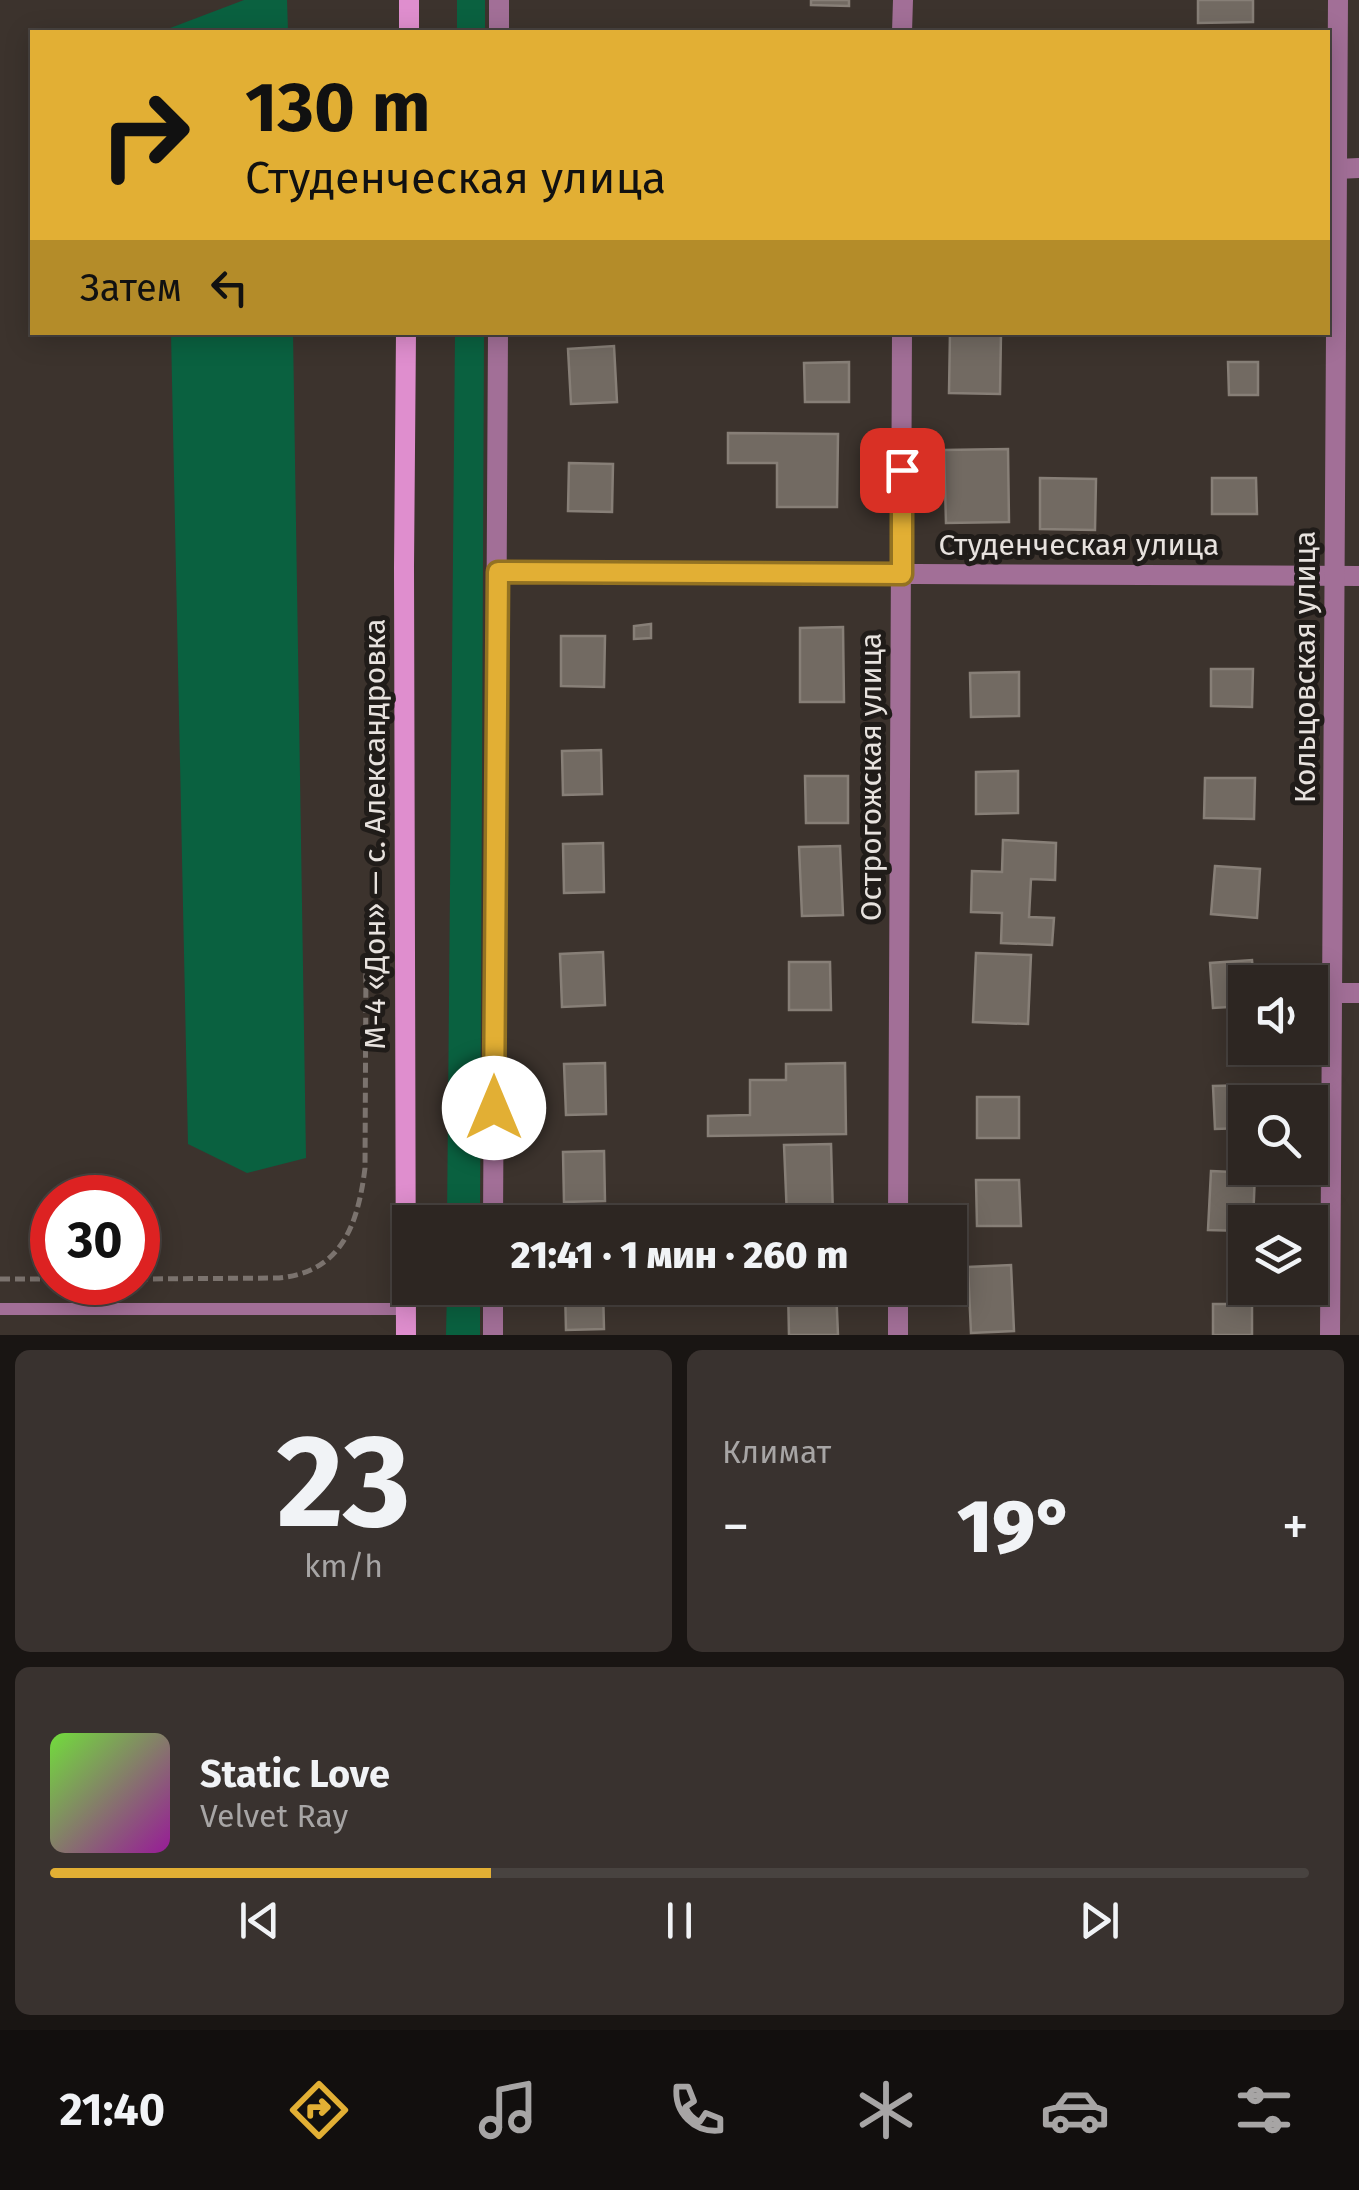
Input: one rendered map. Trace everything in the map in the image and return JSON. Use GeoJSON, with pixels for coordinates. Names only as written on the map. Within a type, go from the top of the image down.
{"type":"FeatureCollection","features":[{"type":"Feature","properties":{"kind":"main road"},"geometry":{"type":"LineString","coordinates":[[409,30],[410,0]]}},
{"type":"Feature","properties":{"kind":"main road","name":"М-4 «Дон» — с. Александровка"},"geometry":{"type":"LineString","coordinates":[[406,335],[406,1335]]}},
{"type":"Feature","properties":{"kind":"street"},"geometry":{"type":"LineString","coordinates":[[499,0],[499,30]]}},
{"type":"Feature","properties":{"kind":"street"},"geometry":{"type":"LineString","coordinates":[[902,0],[902,30]]}},
{"type":"Feature","properties":{"kind":"street","name":"Кольцовская улица"},"geometry":{"type":"LineString","coordinates":[[1330,1335],[1338,0]]}},
{"type":"Feature","properties":{"kind":"street"},"geometry":{"type":"LineString","coordinates":[[1337,168],[1359,168]]}},
{"type":"Feature","properties":{"kind":"street"},"geometry":{"type":"LineString","coordinates":[[493,1205],[498,335]]}},
{"type":"Feature","properties":{"kind":"street","name":"Острогожская улица"},"geometry":{"type":"LineString","coordinates":[[898,1205],[902,335]]}},
{"type":"Feature","properties":{"kind":"street","name":"Студенческая улица"},"geometry":{"type":"LineString","coordinates":[[498,572],[1359,576]]}},
{"type":"Feature","properties":{"kind":"street"},"geometry":{"type":"LineString","coordinates":[[1333,993],[1359,993]]}},
{"type":"Feature","properties":{"kind":"street"},"geometry":{"type":"LineString","coordinates":[[492,1335],[493,1305]]}},
{"type":"Feature","properties":{"kind":"street"},"geometry":{"type":"LineString","coordinates":[[898,1305],[898,1335]]}},
{"type":"Feature","properties":{"kind":"lane"},"geometry":{"type":"LineString","coordinates":[[0,1309],[406,1309]]}},
{"type":"Feature","properties":{"kind":"path"},"geometry":{"type":"LineString","coordinates":[[160,1279],[299,1276],[320,1267],[339,1250],[361,1200],[364,1168],[366,959]]}},
{"type":"Feature","properties":{"kind":"path"},"geometry":{"type":"LineString","coordinates":[[0,1279],[30,1279]]}},
{"type":"Feature","properties":{"kind":"green space"},"geometry":{"type":"Polygon","coordinates":[[[244,0],[287,0],[288,30],[165,30],[244,0]]]}},
{"type":"Feature","properties":{"kind":"green space"},"geometry":{"type":"Polygon","coordinates":[[[457,0],[485,0],[485,30],[457,30],[457,0]]]}},
{"type":"Feature","properties":{"kind":"green space"},"geometry":{"type":"Polygon","coordinates":[[[171,335],[293,335],[306,1158],[247,1173],[188,1144],[171,335]]]}},
{"type":"Feature","properties":{"kind":"green space"},"geometry":{"type":"Polygon","coordinates":[[[455,335],[484,335],[480,1205],[447,1205],[455,335]]]}},
{"type":"Feature","properties":{"kind":"green space"},"geometry":{"type":"Polygon","coordinates":[[[447,1305],[480,1305],[480,1335],[446,1335],[447,1305]]]}},
{"type":"Feature","properties":{"kind":"building"},"geometry":{"type":"Polygon","coordinates":[[[811,0],[849,0],[849,6],[811,5],[811,0]]]}},
{"type":"Feature","properties":{"kind":"building"},"geometry":{"type":"Polygon","coordinates":[[[1198,0],[1253,0],[1253,22],[1198,23],[1198,0]]]}},
{"type":"Feature","properties":{"kind":"building"},"geometry":{"type":"Polygon","coordinates":[[[950,335],[1001,335],[1000,394],[949,393],[950,335]]]}},
{"type":"Feature","properties":{"kind":"building"},"geometry":{"type":"Polygon","coordinates":[[[614,346],[617,402],[571,404],[568,349],[614,346]]]}},
{"type":"Feature","properties":{"kind":"building"},"geometry":{"type":"Polygon","coordinates":[[[849,362],[849,402],[805,402],[804,363],[849,362]]]}},
{"type":"Feature","properties":{"kind":"building"},"geometry":{"type":"Polygon","coordinates":[[[1228,362],[1258,362],[1258,395],[1229,395],[1228,362]]]}},
{"type":"Feature","properties":{"kind":"building"},"geometry":{"type":"Polygon","coordinates":[[[728,433],[838,434],[837,507],[777,507],[777,463],[728,463],[728,433]]]}},
{"type":"Feature","properties":{"kind":"building"},"geometry":{"type":"Polygon","coordinates":[[[1008,449],[1009,522],[946,523],[944,450],[1008,449]]]}},
{"type":"Feature","properties":{"kind":"building"},"geometry":{"type":"Polygon","coordinates":[[[569,463],[613,464],[612,512],[568,511],[569,463]]]}},
{"type":"Feature","properties":{"kind":"building"},"geometry":{"type":"Polygon","coordinates":[[[1040,478],[1096,479],[1095,530],[1040,529],[1040,478]]]}},
{"type":"Feature","properties":{"kind":"building"},"geometry":{"type":"Polygon","coordinates":[[[1212,478],[1256,478],[1257,514],[1212,514],[1212,478]]]}},
{"type":"Feature","properties":{"kind":"building"},"geometry":{"type":"Polygon","coordinates":[[[651,624],[651,638],[634,639],[634,626],[651,624]]]}},
{"type":"Feature","properties":{"kind":"building"},"geometry":{"type":"Polygon","coordinates":[[[843,627],[844,702],[800,702],[800,628],[843,627]]]}},
{"type":"Feature","properties":{"kind":"building"},"geometry":{"type":"Polygon","coordinates":[[[561,636],[605,636],[604,687],[561,686],[561,636]]]}},
{"type":"Feature","properties":{"kind":"building"},"geometry":{"type":"Polygon","coordinates":[[[1211,669],[1253,669],[1252,707],[1211,706],[1211,669]]]}},
{"type":"Feature","properties":{"kind":"building"},"geometry":{"type":"Polygon","coordinates":[[[1019,672],[1019,716],[971,717],[970,673],[1019,672]]]}},
{"type":"Feature","properties":{"kind":"building"},"geometry":{"type":"Polygon","coordinates":[[[601,750],[602,794],[563,795],[562,751],[601,750]]]}},
{"type":"Feature","properties":{"kind":"building"},"geometry":{"type":"Polygon","coordinates":[[[1018,771],[1018,813],[976,814],[976,772],[1018,771]]]}},
{"type":"Feature","properties":{"kind":"building"},"geometry":{"type":"Polygon","coordinates":[[[805,776],[848,776],[848,823],[806,823],[805,776]]]}},
{"type":"Feature","properties":{"kind":"building"},"geometry":{"type":"Polygon","coordinates":[[[1205,778],[1255,778],[1254,819],[1204,818],[1205,778]]]}},
{"type":"Feature","properties":{"kind":"building"},"geometry":{"type":"Polygon","coordinates":[[[1003,840],[1056,843],[1055,880],[1031,879],[1029,917],[1054,918],[1052,945],[1001,943],[1002,913],[971,912],[972,871],[1002,872],[1003,840]]]}},
{"type":"Feature","properties":{"kind":"building"},"geometry":{"type":"Polygon","coordinates":[[[603,843],[604,892],[564,893],[563,844],[603,843]]]}},
{"type":"Feature","properties":{"kind":"building"},"geometry":{"type":"Polygon","coordinates":[[[840,846],[843,915],[802,916],[799,847],[840,846]]]}},
{"type":"Feature","properties":{"kind":"building"},"geometry":{"type":"Polygon","coordinates":[[[1215,866],[1260,869],[1257,918],[1211,914],[1215,866]]]}},
{"type":"Feature","properties":{"kind":"building"},"geometry":{"type":"Polygon","coordinates":[[[603,952],[605,1005],[562,1007],[560,954],[603,952]]]}},
{"type":"Feature","properties":{"kind":"building"},"geometry":{"type":"Polygon","coordinates":[[[976,953],[1031,955],[1028,1024],[973,1022],[976,953]]]}},
{"type":"Feature","properties":{"kind":"building"},"geometry":{"type":"Polygon","coordinates":[[[1252,960],[1252,965],[1228,965],[1228,1007],[1213,1008],[1210,963],[1252,960]]]}},
{"type":"Feature","properties":{"kind":"building"},"geometry":{"type":"Polygon","coordinates":[[[789,962],[830,962],[831,1010],[789,1010],[789,962]]]}},
{"type":"Feature","properties":{"kind":"building"},"geometry":{"type":"Polygon","coordinates":[[[605,1063],[606,1114],[566,1115],[564,1064],[605,1063]]]}},
{"type":"Feature","properties":{"kind":"building"},"geometry":{"type":"Polygon","coordinates":[[[845,1063],[846,1134],[708,1136],[708,1116],[750,1115],[750,1080],[786,1080],[786,1064],[845,1063]]]}},
{"type":"Feature","properties":{"kind":"building"},"geometry":{"type":"Polygon","coordinates":[[[1213,1086],[1228,1086],[1228,1129],[1215,1129],[1213,1086]]]}},
{"type":"Feature","properties":{"kind":"building"},"geometry":{"type":"Polygon","coordinates":[[[977,1097],[1019,1097],[1019,1138],[977,1138],[977,1097]]]}},
{"type":"Feature","properties":{"kind":"building"},"geometry":{"type":"Polygon","coordinates":[[[831,1144],[833,1205],[786,1205],[784,1145],[831,1144]]]}},
{"type":"Feature","properties":{"kind":"building"},"geometry":{"type":"Polygon","coordinates":[[[604,1151],[605,1201],[564,1202],[563,1152],[604,1151]]]}},
{"type":"Feature","properties":{"kind":"building"},"geometry":{"type":"Polygon","coordinates":[[[1211,1171],[1228,1172],[1228,1185],[1255,1185],[1254,1205],[1228,1205],[1228,1231],[1208,1230],[1211,1171]]]}},
{"type":"Feature","properties":{"kind":"building"},"geometry":{"type":"Polygon","coordinates":[[[976,1180],[1019,1180],[1021,1226],[977,1226],[976,1180]]]}},
{"type":"Feature","properties":{"kind":"building"},"geometry":{"type":"Polygon","coordinates":[[[1011,1265],[1014,1331],[971,1333],[968,1267],[1011,1265]]]}},
{"type":"Feature","properties":{"kind":"building"},"geometry":{"type":"Polygon","coordinates":[[[1213,1304],[1252,1305],[1252,1335],[1213,1335],[1213,1304]]]}},
{"type":"Feature","properties":{"kind":"building"},"geometry":{"type":"Polygon","coordinates":[[[565,1305],[603,1305],[604,1329],[566,1330],[565,1305]]]}},
{"type":"Feature","properties":{"kind":"building"},"geometry":{"type":"Polygon","coordinates":[[[788,1305],[837,1305],[838,1335],[789,1335],[788,1305]]]}},
{"type":"Feature","properties":{"kind":"route"},"geometry":{"type":"LineString","coordinates":[[494,1108],[498,572],[902,574],[902,470]]}}]}
